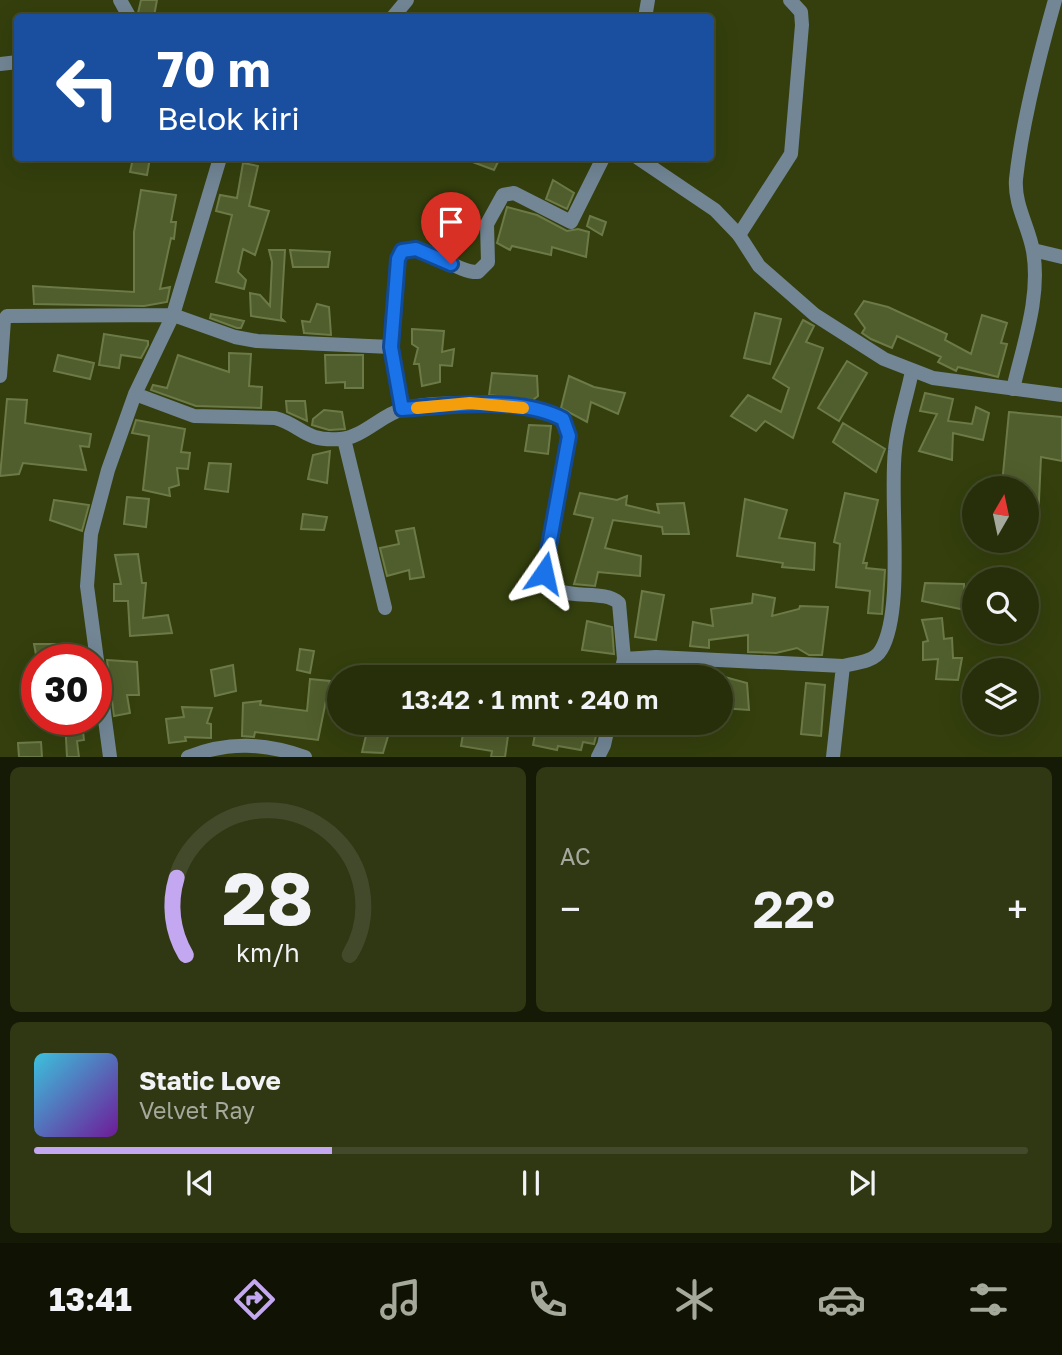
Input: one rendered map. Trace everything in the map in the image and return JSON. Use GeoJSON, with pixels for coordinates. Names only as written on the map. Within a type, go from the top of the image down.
{"type":"FeatureCollection","features":[{"type":"Feature","properties":{"kind":"street"},"geometry":{"type":"LineString","coordinates":[[395,14],[407,0]]}},
{"type":"Feature","properties":{"kind":"street"},"geometry":{"type":"LineString","coordinates":[[739,235],[791,154],[802,12],[790,0]]}},
{"type":"Feature","properties":{"kind":"street"},"geometry":{"type":"LineString","coordinates":[[1013,388],[1036,279],[1033,250],[1020,210],[1016,180],[1044,38],[1055,0]]}},
{"type":"Feature","properties":{"kind":"street"},"geometry":{"type":"LineString","coordinates":[[110,757],[87,586],[91,534],[108,470],[135,394],[173,315],[218,161]]}},
{"type":"Feature","properties":{"kind":"street"},"geometry":{"type":"LineString","coordinates":[[402,409],[391,347],[398,259],[402,251],[416,249],[468,272],[478,272],[488,262],[486,230],[503,195],[514,193],[572,222],[602,161]]}},
{"type":"Feature","properties":{"kind":"street"},"geometry":{"type":"LineString","coordinates":[[643,161],[702,200],[739,235],[759,266],[816,315],[884,359],[933,378],[1062,395]]}},
{"type":"Feature","properties":{"kind":"street"},"geometry":{"type":"LineString","coordinates":[[1033,250],[1062,257]]}},
{"type":"Feature","properties":{"kind":"street"},"geometry":{"type":"LineString","coordinates":[[0,376],[4,320],[7,316],[173,315],[235,337],[257,341],[391,347]]}},
{"type":"Feature","properties":{"kind":"street"},"geometry":{"type":"LineString","coordinates":[[624,659],[656,657],[843,666],[871,659],[879,653],[884,644],[895,569],[895,448],[912,371]]}},
{"type":"Feature","properties":{"kind":"street"},"geometry":{"type":"LineString","coordinates":[[135,394],[194,416],[275,418],[285,420],[303,434],[344,439],[402,409],[470,403],[528,408],[563,419],[569,436],[545,579],[551,587],[610,597],[619,603],[623,665]]}},
{"type":"Feature","properties":{"kind":"street"},"geometry":{"type":"LineString","coordinates":[[344,439],[385,608]]}},
{"type":"Feature","properties":{"kind":"street"},"geometry":{"type":"LineString","coordinates":[[833,757],[843,666]]}},
{"type":"Feature","properties":{"kind":"street"},"geometry":{"type":"LineString","coordinates":[[598,757],[606,735]]}},
{"type":"Feature","properties":{"kind":"street"},"geometry":{"type":"LineString","coordinates":[[188,757],[210,748],[262,745],[305,757]]}},
{"type":"Feature","properties":{"kind":"building"},"geometry":{"type":"Polygon","coordinates":[[[141,0],[157,0],[154,14],[138,13],[141,0]]]}},
{"type":"Feature","properties":{"kind":"building"},"geometry":{"type":"Polygon","coordinates":[[[132,161],[149,161],[147,175],[130,172],[132,161]]]}},
{"type":"Feature","properties":{"kind":"building"},"geometry":{"type":"Polygon","coordinates":[[[470,161],[498,161],[494,170],[470,161]]]}},
{"type":"Feature","properties":{"kind":"building"},"geometry":{"type":"Polygon","coordinates":[[[243,163],[258,166],[249,206],[269,211],[255,255],[243,249],[238,272],[246,280],[244,289],[216,282],[232,215],[216,211],[220,195],[237,198],[243,163]]]}},
{"type":"Feature","properties":{"kind":"building"},"geometry":{"type":"Polygon","coordinates":[[[553,180],[574,193],[567,209],[546,199],[553,180]]]}},
{"type":"Feature","properties":{"kind":"building"},"geometry":{"type":"Polygon","coordinates":[[[141,190],[176,195],[171,222],[176,222],[174,239],[171,238],[160,289],[170,287],[167,302],[144,306],[34,304],[33,286],[134,292],[134,232],[141,190]]]}},
{"type":"Feature","properties":{"kind":"building"},"geometry":{"type":"Polygon","coordinates":[[[507,207],[537,215],[567,231],[578,229],[589,232],[586,257],[552,247],[551,255],[512,246],[510,250],[497,243],[507,207]]]}},
{"type":"Feature","properties":{"kind":"building"},"geometry":{"type":"Polygon","coordinates":[[[590,216],[606,222],[602,235],[587,226],[590,216]]]}},
{"type":"Feature","properties":{"kind":"building"},"geometry":{"type":"Polygon","coordinates":[[[269,250],[285,250],[281,318],[284,321],[251,316],[250,293],[260,295],[270,306],[272,262],[269,250]]]}},
{"type":"Feature","properties":{"kind":"building"},"geometry":{"type":"Polygon","coordinates":[[[290,250],[330,252],[328,267],[293,267],[290,250]]]}},
{"type":"Feature","properties":{"kind":"building"},"geometry":{"type":"Polygon","coordinates":[[[864,301],[888,307],[947,334],[945,340],[971,354],[982,315],[1007,323],[1001,343],[1007,344],[998,377],[958,367],[956,371],[938,362],[941,357],[897,336],[892,348],[871,339],[862,333],[865,328],[855,314],[864,301]]]}},
{"type":"Feature","properties":{"kind":"building"},"geometry":{"type":"Polygon","coordinates":[[[317,304],[329,307],[331,335],[304,333],[302,321],[310,322],[317,304]]]}},
{"type":"Feature","properties":{"kind":"building"},"geometry":{"type":"Polygon","coordinates":[[[755,313],[781,319],[770,364],[744,358],[755,313]]]}},
{"type":"Feature","properties":{"kind":"building"},"geometry":{"type":"Polygon","coordinates":[[[211,314],[244,321],[241,328],[237,328],[210,318],[211,314]]]}},
{"type":"Feature","properties":{"kind":"building"},"geometry":{"type":"Polygon","coordinates":[[[803,320],[814,326],[806,342],[823,348],[793,438],[765,421],[756,431],[731,416],[748,395],[781,412],[789,388],[773,378],[803,320]]]}},
{"type":"Feature","properties":{"kind":"building"},"geometry":{"type":"Polygon","coordinates":[[[412,329],[444,331],[442,352],[454,349],[452,366],[440,365],[440,382],[422,386],[419,364],[414,364],[418,348],[412,344],[412,329]]]}},
{"type":"Feature","properties":{"kind":"building"},"geometry":{"type":"Polygon","coordinates":[[[104,334],[148,341],[148,345],[141,358],[121,355],[119,368],[99,365],[104,334]]]}},
{"type":"Feature","properties":{"kind":"building"},"geometry":{"type":"Polygon","coordinates":[[[229,353],[251,354],[249,386],[262,387],[261,408],[196,406],[151,390],[153,385],[167,388],[178,355],[229,372],[229,353]]]}},
{"type":"Feature","properties":{"kind":"building"},"geometry":{"type":"Polygon","coordinates":[[[58,355],[94,363],[90,379],[54,371],[58,355]]]}},
{"type":"Feature","properties":{"kind":"building"},"geometry":{"type":"Polygon","coordinates":[[[325,355],[363,355],[363,388],[345,388],[345,382],[326,383],[325,355]]]}},
{"type":"Feature","properties":{"kind":"building"},"geometry":{"type":"Polygon","coordinates":[[[847,361],[867,373],[839,421],[818,408],[847,361]]]}},
{"type":"Feature","properties":{"kind":"building"},"geometry":{"type":"Polygon","coordinates":[[[492,373],[537,376],[538,396],[533,400],[489,395],[492,373]]]}},
{"type":"Feature","properties":{"kind":"building"},"geometry":{"type":"Polygon","coordinates":[[[569,376],[594,387],[625,393],[618,414],[591,402],[587,422],[561,408],[569,376]]]}},
{"type":"Feature","properties":{"kind":"building"},"geometry":{"type":"Polygon","coordinates":[[[925,393],[953,399],[948,421],[972,424],[976,407],[989,413],[983,440],[953,433],[952,460],[919,451],[937,414],[920,411],[925,393]]]}},
{"type":"Feature","properties":{"kind":"building"},"geometry":{"type":"Polygon","coordinates":[[[7,399],[27,400],[25,423],[91,434],[89,447],[80,446],[86,470],[23,463],[19,474],[0,476],[7,399]]]}},
{"type":"Feature","properties":{"kind":"building"},"geometry":{"type":"Polygon","coordinates":[[[286,401],[305,401],[307,421],[287,412],[286,401]]]}},
{"type":"Feature","properties":{"kind":"building"},"geometry":{"type":"Polygon","coordinates":[[[324,410],[342,412],[345,429],[329,430],[312,425],[313,419],[324,410]]]}},
{"type":"Feature","properties":{"kind":"building"},"geometry":{"type":"Polygon","coordinates":[[[1009,412],[1062,417],[1062,461],[1041,457],[1040,479],[1040,476],[1003,476],[1009,412]]]}},
{"type":"Feature","properties":{"kind":"building"},"geometry":{"type":"Polygon","coordinates":[[[136,420],[185,429],[181,452],[190,453],[188,469],[177,468],[179,485],[169,488],[170,496],[143,490],[149,436],[132,433],[136,420]]]}},
{"type":"Feature","properties":{"kind":"building"},"geometry":{"type":"Polygon","coordinates":[[[843,423],[885,449],[876,472],[833,442],[843,423]]]}},
{"type":"Feature","properties":{"kind":"building"},"geometry":{"type":"Polygon","coordinates":[[[529,425],[551,426],[548,454],[525,451],[529,425]]]}},
{"type":"Feature","properties":{"kind":"building"},"geometry":{"type":"Polygon","coordinates":[[[330,451],[327,483],[308,479],[313,455],[330,451]]]}},
{"type":"Feature","properties":{"kind":"building"},"geometry":{"type":"Polygon","coordinates":[[[209,463],[231,464],[228,492],[205,489],[209,463]]]}},
{"type":"Feature","properties":{"kind":"building"},"geometry":{"type":"Polygon","coordinates":[[[580,493],[617,500],[627,496],[626,505],[659,513],[657,504],[684,503],[689,534],[663,534],[662,527],[613,520],[605,548],[641,556],[640,576],[598,572],[595,586],[574,584],[593,518],[574,514],[580,493]]]}},
{"type":"Feature","properties":{"kind":"building"},"geometry":{"type":"Polygon","coordinates":[[[845,493],[878,500],[863,563],[867,563],[866,568],[885,570],[882,614],[868,613],[870,591],[836,587],[840,544],[834,542],[845,493]]]}},
{"type":"Feature","properties":{"kind":"building"},"geometry":{"type":"Polygon","coordinates":[[[127,497],[149,499],[146,527],[124,524],[127,497]]]}},
{"type":"Feature","properties":{"kind":"building"},"geometry":{"type":"Polygon","coordinates":[[[745,499],[787,510],[779,538],[815,543],[814,570],[782,567],[783,563],[737,556],[745,499]]]}},
{"type":"Feature","properties":{"kind":"building"},"geometry":{"type":"Polygon","coordinates":[[[54,500],[89,505],[82,531],[50,520],[54,500]]]}},
{"type":"Feature","properties":{"kind":"building"},"geometry":{"type":"Polygon","coordinates":[[[303,514],[327,517],[324,530],[301,529],[303,514]]]}},
{"type":"Feature","properties":{"kind":"building"},"geometry":{"type":"Polygon","coordinates":[[[414,528],[424,577],[410,579],[409,570],[387,576],[380,548],[399,544],[396,531],[414,528]]]}},
{"type":"Feature","properties":{"kind":"building"},"geometry":{"type":"Polygon","coordinates":[[[138,554],[142,583],[146,583],[143,618],[168,615],[172,633],[130,636],[128,601],[114,601],[114,584],[121,584],[115,555],[138,554]]]}},
{"type":"Feature","properties":{"kind":"building"},"geometry":{"type":"Polygon","coordinates":[[[925,583],[962,584],[962,609],[922,601],[925,583]]]}},
{"type":"Feature","properties":{"kind":"building"},"geometry":{"type":"Polygon","coordinates":[[[642,591],[664,595],[656,640],[635,637],[642,591]]]}},
{"type":"Feature","properties":{"kind":"building"},"geometry":{"type":"Polygon","coordinates":[[[753,594],[775,598],[772,616],[799,609],[800,606],[828,607],[822,655],[809,655],[797,648],[776,653],[748,652],[748,635],[709,640],[709,648],[690,646],[693,622],[713,626],[711,609],[752,603],[753,594]]]}},
{"type":"Feature","properties":{"kind":"building"},"geometry":{"type":"Polygon","coordinates":[[[942,618],[944,639],[952,638],[953,658],[962,658],[958,680],[936,679],[938,659],[923,660],[923,642],[928,641],[922,620],[942,618]]]}},
{"type":"Feature","properties":{"kind":"building"},"geometry":{"type":"Polygon","coordinates":[[[587,621],[612,627],[614,654],[582,650],[587,621]]]}},
{"type":"Feature","properties":{"kind":"building"},"geometry":{"type":"Polygon","coordinates":[[[300,649],[314,651],[310,673],[297,670],[300,649]]]}},
{"type":"Feature","properties":{"kind":"building"},"geometry":{"type":"Polygon","coordinates":[[[112,660],[137,662],[139,695],[127,695],[130,713],[114,716],[112,660]]]}},
{"type":"Feature","properties":{"kind":"building"},"geometry":{"type":"Polygon","coordinates":[[[233,665],[236,691],[215,696],[211,670],[233,665]]]}},
{"type":"Feature","properties":{"kind":"building"},"geometry":{"type":"Polygon","coordinates":[[[310,679],[327,681],[327,696],[318,740],[255,732],[254,737],[242,736],[243,703],[261,701],[260,705],[307,711],[310,679]]]}},
{"type":"Feature","properties":{"kind":"building"},"geometry":{"type":"Polygon","coordinates":[[[733,679],[747,683],[749,710],[733,709],[733,679]]]}},
{"type":"Feature","properties":{"kind":"building"},"geometry":{"type":"Polygon","coordinates":[[[806,683],[825,685],[821,736],[801,734],[806,683]]]}},
{"type":"Feature","properties":{"kind":"building"},"geometry":{"type":"Polygon","coordinates":[[[182,707],[212,708],[207,723],[211,724],[211,738],[185,737],[186,741],[169,743],[166,719],[184,717],[182,707]]]}},
{"type":"Feature","properties":{"kind":"building"},"geometry":{"type":"Polygon","coordinates":[[[66,735],[83,735],[84,740],[77,741],[79,757],[67,757],[66,735]]]}},
{"type":"Feature","properties":{"kind":"building"},"geometry":{"type":"Polygon","coordinates":[[[366,735],[388,735],[383,753],[362,752],[366,735]]]}},
{"type":"Feature","properties":{"kind":"building"},"geometry":{"type":"Polygon","coordinates":[[[463,735],[508,736],[505,757],[491,757],[492,751],[461,746],[463,735]]]}},
{"type":"Feature","properties":{"kind":"building"},"geometry":{"type":"Polygon","coordinates":[[[535,735],[596,735],[594,744],[583,742],[581,750],[558,746],[557,750],[533,745],[535,735]]]}},
{"type":"Feature","properties":{"kind":"building"},"geometry":{"type":"Polygon","coordinates":[[[41,742],[42,757],[19,757],[18,743],[41,742]]]}},
{"type":"Feature","properties":{"kind":"slow traffic"},"geometry":{"type":"LineString","coordinates":[[417,408],[470,403],[523,408]]}},
{"type":"Feature","properties":{"kind":"route"},"geometry":{"type":"LineString","coordinates":[[451,264],[410,248],[402,251],[398,259],[391,347],[402,409],[470,403],[528,408],[563,419],[568,426],[569,436],[544,573]]}}]}
